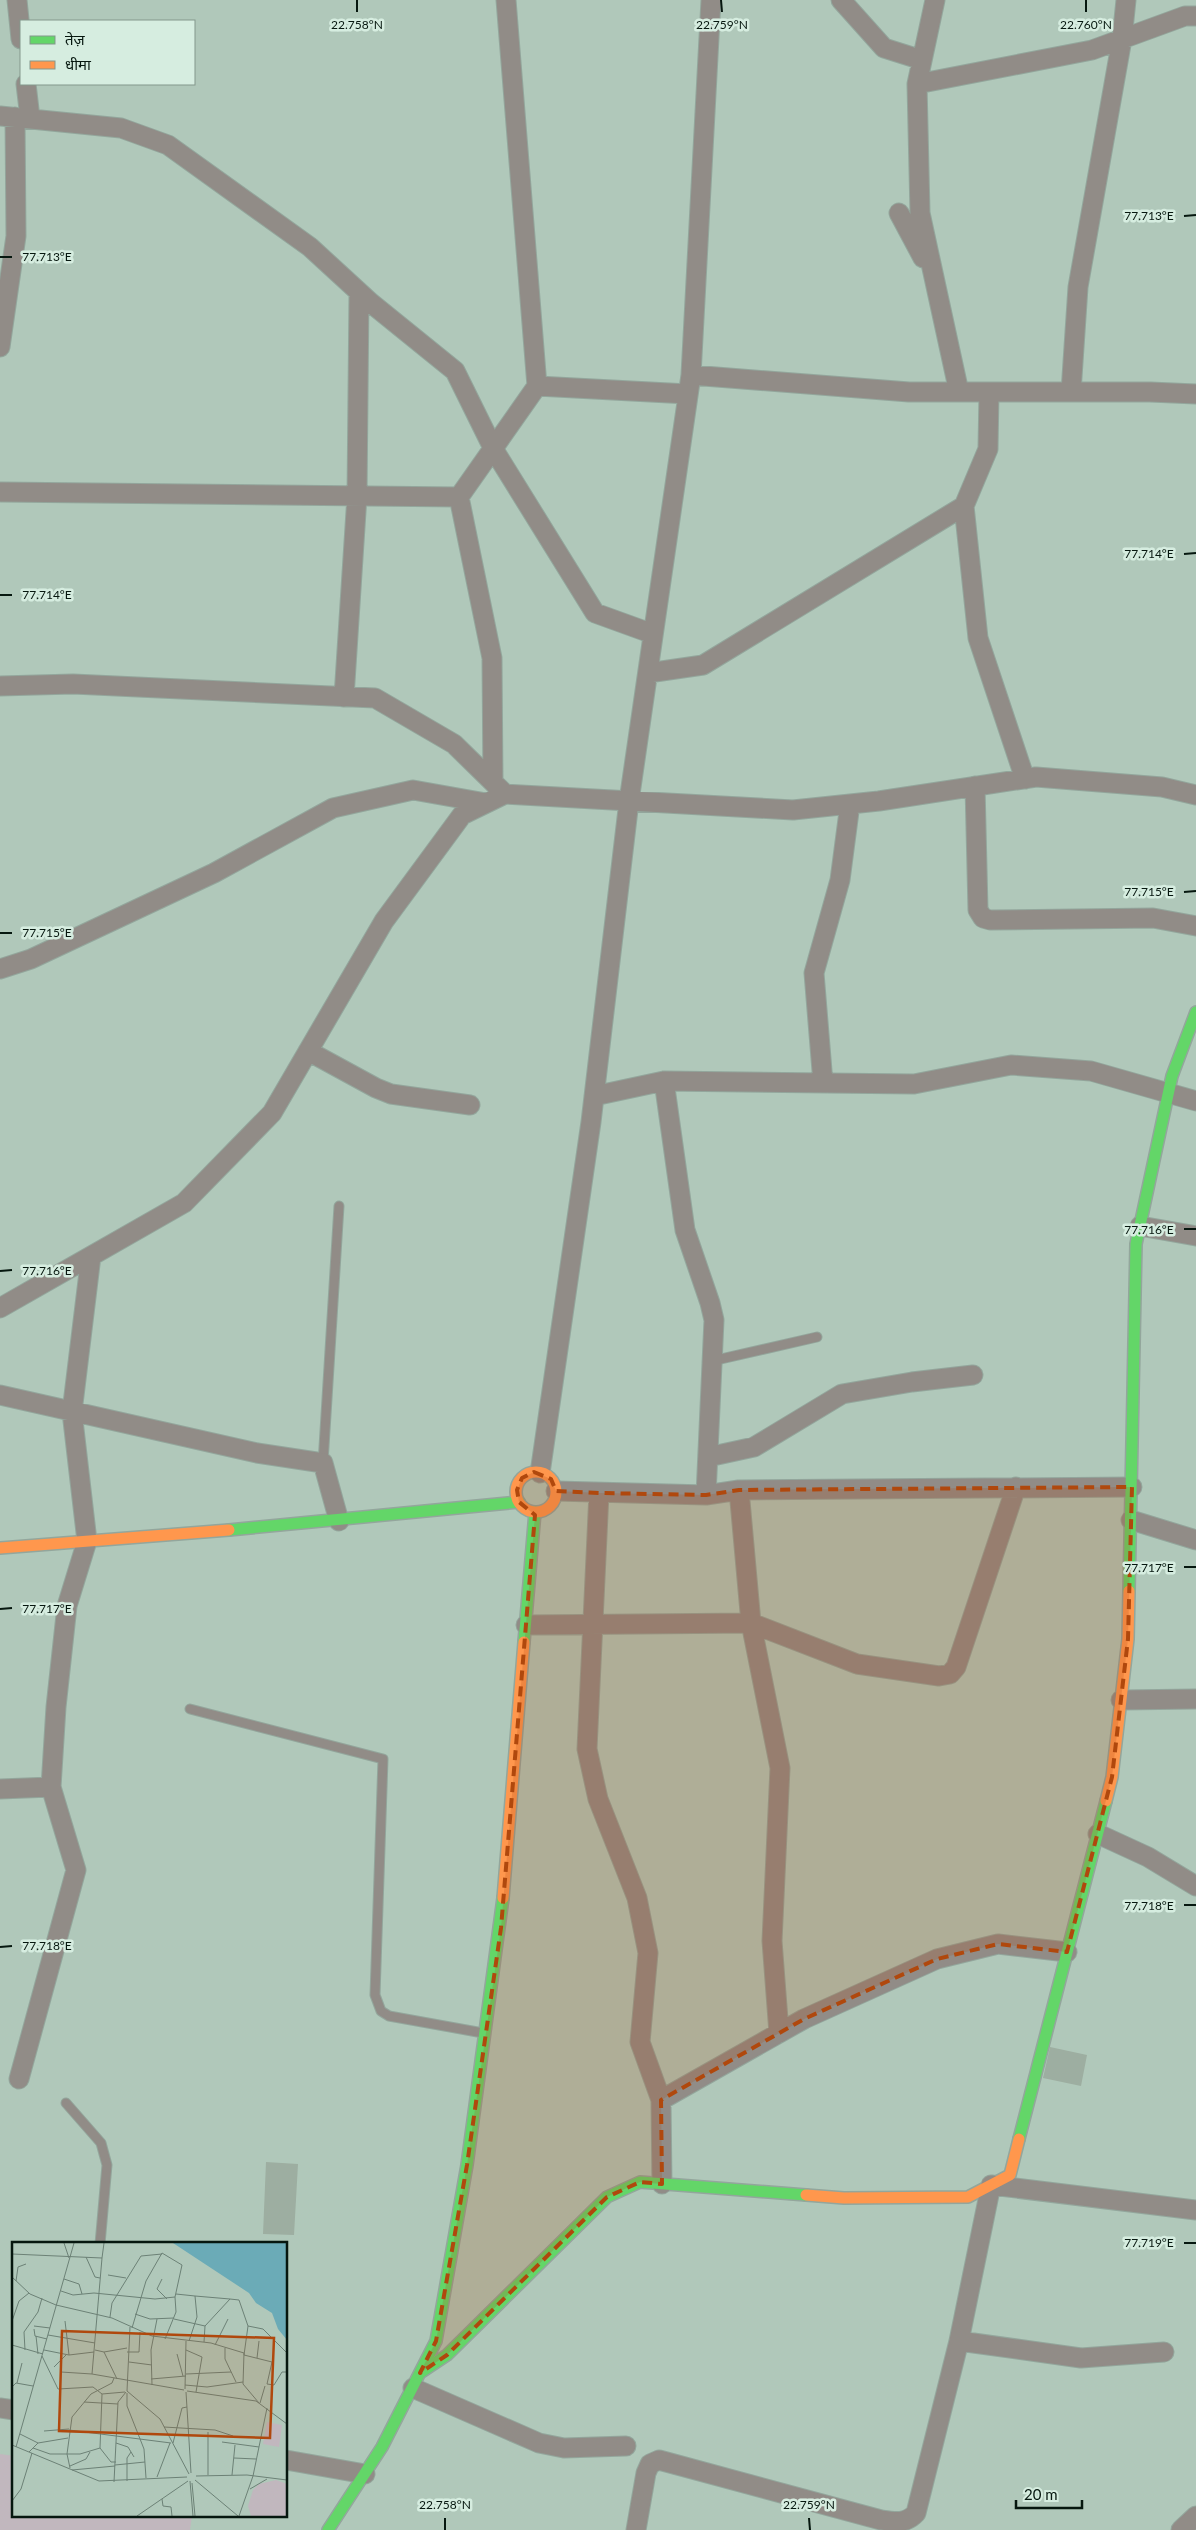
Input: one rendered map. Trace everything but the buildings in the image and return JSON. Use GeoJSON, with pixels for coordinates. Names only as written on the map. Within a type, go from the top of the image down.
{"type":"FeatureCollection","features":[{"type":"Feature","properties":{"kind":"street"},"geometry":{"type":"LineString","coordinates":[[17,0],[20,29]]}},
{"type":"Feature","properties":{"kind":"street"},"geometry":{"type":"LineString","coordinates":[[0,1308],[184,1203],[272,1113],[384,921],[462,816],[486,804],[499,788],[492,658],[459,497],[494,450],[537,386],[506,0]]}},
{"type":"Feature","properties":{"kind":"street"},"geometry":{"type":"LineString","coordinates":[[540,1472],[594,1096],[629,801],[691,375],[711,0]]}},
{"type":"Feature","properties":{"kind":"street"},"geometry":{"type":"LineString","coordinates":[[841,0],[884,48],[922,60]]}},
{"type":"Feature","properties":{"kind":"street"},"geometry":{"type":"LineString","coordinates":[[935,0],[917,84],[920,213],[959,392]]}},
{"type":"Feature","properties":{"kind":"street"},"geometry":{"type":"LineString","coordinates":[[1070,392],[1078,287],[1122,39],[1126,0]]}},
{"type":"Feature","properties":{"kind":"street"},"geometry":{"type":"LineString","coordinates":[[917,84],[1092,50],[1185,16],[1196,16]]}},
{"type":"Feature","properties":{"kind":"street"},"geometry":{"type":"LineString","coordinates":[[0,347],[16,236],[15,117],[26,85]]}},
{"type":"Feature","properties":{"kind":"street"},"geometry":{"type":"LineString","coordinates":[[15,117],[121,128],[168,145],[310,247],[359,293],[455,371],[494,450],[595,613],[654,634]]}},
{"type":"Feature","properties":{"kind":"street"},"geometry":{"type":"LineString","coordinates":[[899,213],[934,279]]}},
{"type":"Feature","properties":{"kind":"street"},"geometry":{"type":"LineString","coordinates":[[344,697],[357,496],[359,293]]}},
{"type":"Feature","properties":{"kind":"street"},"geometry":{"type":"LineString","coordinates":[[691,375],[909,392],[1196,394]]}},
{"type":"Feature","properties":{"kind":"street"},"geometry":{"type":"LineString","coordinates":[[537,386],[688,394]]}},
{"type":"Feature","properties":{"kind":"street"},"geometry":{"type":"LineString","coordinates":[[989,392],[988,449],[964,506],[978,638],[1025,779]]}},
{"type":"Feature","properties":{"kind":"street"},"geometry":{"type":"LineString","coordinates":[[0,492],[459,497]]}},
{"type":"Feature","properties":{"kind":"street"},"geometry":{"type":"LineString","coordinates":[[648,674],[703,666],[964,506]]}},
{"type":"Feature","properties":{"kind":"street"},"geometry":{"type":"LineString","coordinates":[[0,686],[73,684],[375,698],[454,744],[499,788],[629,801],[793,810],[850,804],[1036,777],[1162,787],[1196,795]]}},
{"type":"Feature","properties":{"kind":"street"},"geometry":{"type":"LineString","coordinates":[[975,786],[978,910],[982,918],[990,920],[1153,918],[1196,926]]}},
{"type":"Feature","properties":{"kind":"street"},"geometry":{"type":"LineString","coordinates":[[0,969],[31,959],[214,873],[333,808],[413,790],[486,804]]}},
{"type":"Feature","properties":{"kind":"street"},"geometry":{"type":"LineString","coordinates":[[823,1083],[814,973],[840,880],[850,804]]}},
{"type":"Feature","properties":{"kind":"street"},"geometry":{"type":"LineString","coordinates":[[416,2380],[447,2355],[607,2197],[640,2182],[844,2198],[968,2197],[1010,2176],[1112,1777],[1128,1639],[1136,1244],[1172,1076],[1196,1012]]}},
{"type":"Feature","properties":{"kind":"street"},"geometry":{"type":"LineString","coordinates":[[308,1051],[376,1088],[391,1094],[470,1105]]}},
{"type":"Feature","properties":{"kind":"street"},"geometry":{"type":"LineString","coordinates":[[594,1096],[664,1081],[914,1084],[1011,1065],[1091,1071],[1196,1101]]}},
{"type":"Feature","properties":{"kind":"street"},"geometry":{"type":"LineString","coordinates":[[664,1081],[685,1230],[714,1320],[706,1495]]}},
{"type":"Feature","properties":{"kind":"street"},"geometry":{"type":"LineString","coordinates":[[1140,1226],[1196,1236]]}},
{"type":"Feature","properties":{"kind":"street"},"geometry":{"type":"LineString","coordinates":[[19,2079],[76,1870],[51,1787],[56,1707],[67,1606],[87,1541],[72,1412],[90,1256]]}},
{"type":"Feature","properties":{"kind":"street"},"geometry":{"type":"LineString","coordinates":[[708,1457],[754,1446],[842,1394],[912,1382],[973,1375]]}},
{"type":"Feature","properties":{"kind":"street"},"geometry":{"type":"LineString","coordinates":[[0,1396],[257,1453],[323,1463],[339,1521]]}},
{"type":"Feature","properties":{"kind":"street"},"geometry":{"type":"LineString","coordinates":[[534,1472],[540,1472],[552,1479],[556,1491],[555,1498],[548,1508],[535,1512],[528,1511],[519,1502],[516,1490],[522,1478],[534,1472]]}},
{"type":"Feature","properties":{"kind":"street"},"geometry":{"type":"LineString","coordinates":[[526,1625],[593,1626],[751,1623],[857,1664],[939,1676],[950,1674],[956,1667],[1016,1487]]}},
{"type":"Feature","properties":{"kind":"street"},"geometry":{"type":"LineString","coordinates":[[556,1491],[706,1495],[740,1490],[1132,1487]]}},
{"type":"Feature","properties":{"kind":"street"},"geometry":{"type":"LineString","coordinates":[[740,1490],[751,1623],[780,1768],[772,1941],[779,2033]]}},
{"type":"Feature","properties":{"kind":"street"},"geometry":{"type":"LineString","coordinates":[[599,1493],[587,1749],[598,1799],[637,1898],[648,1953],[640,2042],[661,2100],[662,2184]]}},
{"type":"Feature","properties":{"kind":"street"},"geometry":{"type":"LineString","coordinates":[[0,1548],[339,1521],[519,1502]]}},
{"type":"Feature","properties":{"kind":"street"},"geometry":{"type":"LineString","coordinates":[[328,2530],[382,2447],[436,2341],[467,2165],[501,1928],[535,1512]]}},
{"type":"Feature","properties":{"kind":"street"},"geometry":{"type":"LineString","coordinates":[[1131,1520],[1196,1540]]}},
{"type":"Feature","properties":{"kind":"street"},"geometry":{"type":"LineString","coordinates":[[1121,1700],[1196,1699]]}},
{"type":"Feature","properties":{"kind":"street"},"geometry":{"type":"LineString","coordinates":[[0,1790],[51,1787]]}},
{"type":"Feature","properties":{"kind":"street"},"geometry":{"type":"LineString","coordinates":[[1098,1834],[1148,1857],[1196,1886]]}},
{"type":"Feature","properties":{"kind":"street"},"geometry":{"type":"LineString","coordinates":[[661,2100],[804,2019],[936,1959],[998,1944],[1067,1952]]}},
{"type":"Feature","properties":{"kind":"street"},"geometry":{"type":"LineString","coordinates":[[991,2185],[1196,2210]]}},
{"type":"Feature","properties":{"kind":"street"},"geometry":{"type":"LineString","coordinates":[[636,2530],[646,2473],[650,2464],[659,2460],[881,2520],[899,2522],[910,2519],[916,2513],[959,2341],[991,2185]]}},
{"type":"Feature","properties":{"kind":"street"},"geometry":{"type":"LineString","coordinates":[[959,2341],[1080,2358],[1164,2352]]}},
{"type":"Feature","properties":{"kind":"street"},"geometry":{"type":"LineString","coordinates":[[416,2380],[539,2443],[564,2448],[626,2446]]}},
{"type":"Feature","properties":{"kind":"street"},"geometry":{"type":"LineString","coordinates":[[288,2460],[365,2474]]}},
{"type":"Feature","properties":{"kind":"street"},"geometry":{"type":"LineString","coordinates":[[1181,2530],[1196,2516]]}},
{"type":"Feature","properties":{"kind":"lane"},"geometry":{"type":"LineString","coordinates":[[323,1463],[339,1206]]}},
{"type":"Feature","properties":{"kind":"lane"},"geometry":{"type":"LineString","coordinates":[[712,1361],[817,1337]]}},
{"type":"Feature","properties":{"kind":"lane"},"geometry":{"type":"LineString","coordinates":[[190,1709],[383,1760],[375,1995],[381,2011],[389,2016],[486,2034]]}},
{"type":"Feature","properties":{"kind":"lane"},"geometry":{"type":"LineString","coordinates":[[66,2103],[101,2143],[107,2165],[100,2242]]}},
{"type":"Feature","properties":{"kind":"highlighted area"},"geometry":{"type":"Polygon","coordinates":[[[534,1472],[551,1479],[556,1491],[599,1493],[706,1495],[739,1490],[1132,1487],[1128,1639],[1112,1777],[1067,1952],[998,1944],[937,1959],[804,2019],[661,2100],[662,2184],[640,2182],[607,2197],[447,2355],[420,2373],[436,2341],[467,2165],[501,1928],[535,1515],[519,1502],[517,1490],[522,1478],[534,1472]]]}},
{"type":"Feature","properties":{"kind":"shaded area"},"geometry":{"type":"Polygon","coordinates":[[[0,2454],[12,2456],[12,2518],[192,2518],[190,2530],[0,2530],[0,2454]]]}},
{"type":"Feature","properties":{"kind":"traffic: fast"},"geometry":{"type":"LineString","coordinates":[[1129,1591],[1136,1244],[1172,1076],[1196,1012]]}},
{"type":"Feature","properties":{"kind":"traffic: fast"},"geometry":{"type":"LineString","coordinates":[[229,1530],[519,1502]]}},
{"type":"Feature","properties":{"kind":"traffic: fast"},"geometry":{"type":"LineString","coordinates":[[524,1642],[535,1512]]}},
{"type":"Feature","properties":{"kind":"traffic: fast"},"geometry":{"type":"LineString","coordinates":[[1019,2139],[1106,1801]]}},
{"type":"Feature","properties":{"kind":"traffic: fast"},"geometry":{"type":"LineString","coordinates":[[328,2530],[382,2447],[436,2341],[467,2165],[503,1898]]}},
{"type":"Feature","properties":{"kind":"traffic: fast"},"geometry":{"type":"LineString","coordinates":[[420,2373],[447,2355],[607,2197],[640,2182],[806,2195]]}},
{"type":"Feature","properties":{"kind":"traffic: slow"},"geometry":{"type":"LineString","coordinates":[[536,1472],[550,1478],[556,1492],[550,1506],[536,1512],[522,1506],[516,1492],[522,1478],[536,1472]]}},
{"type":"Feature","properties":{"kind":"traffic: slow"},"geometry":{"type":"LineString","coordinates":[[0,1548],[229,1530]]}},
{"type":"Feature","properties":{"kind":"traffic: slow"},"geometry":{"type":"LineString","coordinates":[[1106,1801],[1112,1777],[1128,1639],[1129,1591]]}},
{"type":"Feature","properties":{"kind":"traffic: slow"},"geometry":{"type":"LineString","coordinates":[[503,1898],[524,1642]]}},
{"type":"Feature","properties":{"kind":"traffic: slow"},"geometry":{"type":"LineString","coordinates":[[806,2195],[844,2198],[968,2197],[1010,2175],[1019,2139]]}}]}
